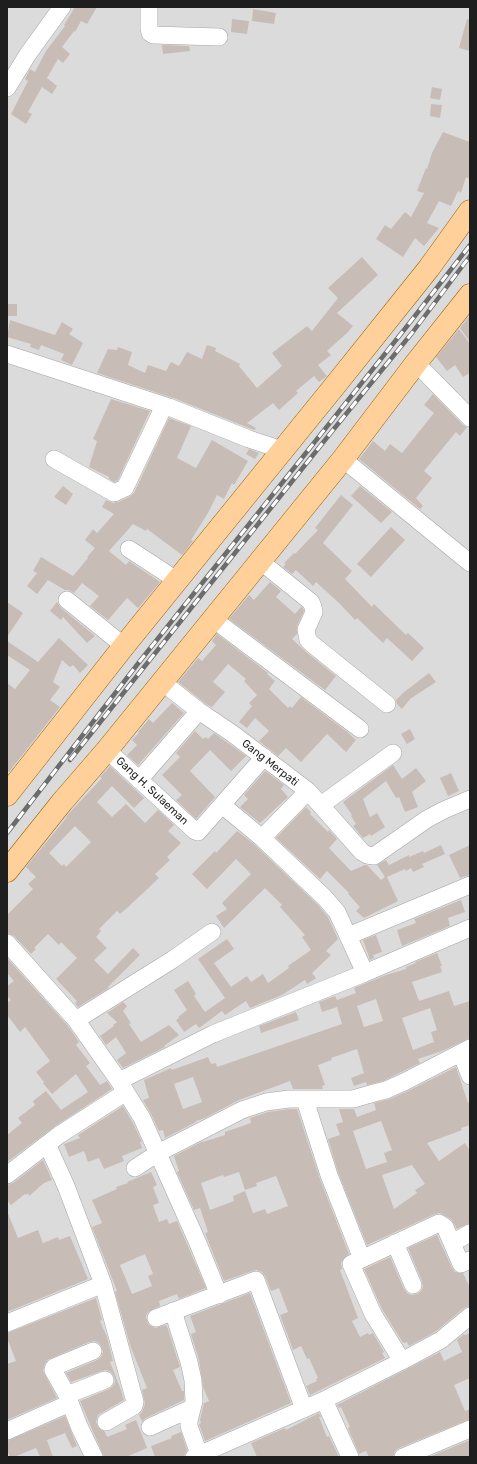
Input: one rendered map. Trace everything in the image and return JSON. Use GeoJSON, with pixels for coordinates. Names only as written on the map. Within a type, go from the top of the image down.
{"type":"FeatureCollection","features":[{"type":"Feature","properties":{"kind":"main road"},"geometry":{"type":"LineString","coordinates":[[7,795],[124,646],[178,581],[429,268],[470,211]]}},
{"type":"Feature","properties":{"kind":"main road"},"geometry":{"type":"LineString","coordinates":[[7,871],[343,459],[416,363],[469,299]]}},
{"type":"Feature","properties":{"kind":"street"},"geometry":{"type":"LineString","coordinates":[[7,88],[28,54],[62,7]]}},
{"type":"Feature","properties":{"kind":"street"},"geometry":{"type":"LineString","coordinates":[[149,7],[150,33],[220,37]]}},
{"type":"Feature","properties":{"kind":"street"},"geometry":{"type":"LineString","coordinates":[[7,354],[169,407],[249,439],[282,450]]}},
{"type":"Feature","properties":{"kind":"street"},"geometry":{"type":"LineString","coordinates":[[416,363],[470,418]]}},
{"type":"Feature","properties":{"kind":"street"},"geometry":{"type":"LineString","coordinates":[[54,459],[114,493],[125,488],[164,406]]}},
{"type":"Feature","properties":{"kind":"street"},"geometry":{"type":"LineString","coordinates":[[343,459],[470,563]]}},
{"type":"Feature","properties":{"kind":"street"},"geometry":{"type":"LineString","coordinates":[[129,549],[178,581]]}},
{"type":"Feature","properties":{"kind":"street"},"geometry":{"type":"LineString","coordinates":[[260,561],[311,602],[314,612],[306,630],[308,640],[387,704]]}},
{"type":"Feature","properties":{"kind":"street"},"geometry":{"type":"LineString","coordinates":[[68,600],[124,646]]}},
{"type":"Feature","properties":{"kind":"street"},"geometry":{"type":"LineString","coordinates":[[213,619],[360,729]]}},
{"type":"Feature","properties":{"kind":"street","name":"Gang Merpati"},"geometry":{"type":"LineString","coordinates":[[162,682],[308,791],[362,852],[368,856],[374,856],[427,819],[470,799]]}},
{"type":"Feature","properties":{"kind":"street"},"geometry":{"type":"LineString","coordinates":[[139,780],[199,711]]}},
{"type":"Feature","properties":{"kind":"street","name":"Gang H. Sulaeman"},"geometry":{"type":"LineString","coordinates":[[107,750],[195,831],[198,832],[222,804]]}},
{"type":"Feature","properties":{"kind":"street"},"geometry":{"type":"LineString","coordinates":[[321,805],[393,753]]}},
{"type":"Feature","properties":{"kind":"street"},"geometry":{"type":"LineString","coordinates":[[264,757],[222,804],[262,838],[325,898],[336,912],[365,973]]}},
{"type":"Feature","properties":{"kind":"street"},"geometry":{"type":"LineString","coordinates":[[262,838],[308,791]]}},
{"type":"Feature","properties":{"kind":"street"},"geometry":{"type":"LineString","coordinates":[[348,936],[470,885]]}},
{"type":"Feature","properties":{"kind":"street"},"geometry":{"type":"LineString","coordinates":[[7,1175],[122,1087],[213,1034],[365,973],[470,928]]}},
{"type":"Feature","properties":{"kind":"street"},"geometry":{"type":"LineString","coordinates":[[76,1020],[172,960],[212,932]]}},
{"type":"Feature","properties":{"kind":"street"},"geometry":{"type":"LineString","coordinates":[[7,943],[76,1020],[142,1118],[219,1295]]}},
{"type":"Feature","properties":{"kind":"street"},"geometry":{"type":"LineString","coordinates":[[135,1168],[158,1153],[242,1110],[266,1102],[289,1100],[353,1099],[386,1090],[466,1051],[470,1076]]}},
{"type":"Feature","properties":{"kind":"street"},"geometry":{"type":"LineString","coordinates":[[305,1100],[329,1175],[362,1259]]}},
{"type":"Feature","properties":{"kind":"street"},"geometry":{"type":"LineString","coordinates":[[47,1144],[66,1186],[103,1284],[135,1402],[134,1406],[106,1422]]}},
{"type":"Feature","properties":{"kind":"street"},"geometry":{"type":"LineString","coordinates":[[402,1361],[373,1314],[351,1264],[439,1223],[445,1227],[461,1264],[470,1260]]}},
{"type":"Feature","properties":{"kind":"street"},"geometry":{"type":"LineString","coordinates":[[452,1242],[470,1233]]}},
{"type":"Feature","properties":{"kind":"street"},"geometry":{"type":"LineString","coordinates":[[395,1243],[413,1286]]}},
{"type":"Feature","properties":{"kind":"street"},"geometry":{"type":"LineString","coordinates":[[156,1318],[219,1295],[254,1280],[258,1282],[304,1409]]}},
{"type":"Feature","properties":{"kind":"street"},"geometry":{"type":"LineString","coordinates":[[7,1323],[103,1284]]}},
{"type":"Feature","properties":{"kind":"street"},"geometry":{"type":"LineString","coordinates":[[173,1312],[189,1362],[194,1390],[194,1401],[189,1426],[198,1456],[324,1400],[402,1361],[441,1340],[470,1316]]}},
{"type":"Feature","properties":{"kind":"street"},"geometry":{"type":"LineString","coordinates":[[93,1351],[53,1369],[94,1457]]}},
{"type":"Feature","properties":{"kind":"street"},"geometry":{"type":"LineString","coordinates":[[7,1431],[105,1380]]}},
{"type":"Feature","properties":{"kind":"street"},"geometry":{"type":"LineString","coordinates":[[324,1400],[350,1457]]}},
{"type":"Feature","properties":{"kind":"street"},"geometry":{"type":"LineString","coordinates":[[150,1427],[192,1408]]}},
{"type":"Feature","properties":{"kind":"street"},"geometry":{"type":"LineString","coordinates":[[403,1457],[470,1429]]}},
{"type":"Feature","properties":{"kind":"shaded area"},"geometry":{"type":"Polygon","coordinates":[[[7,7],[470,7],[470,1457],[7,1457],[7,7]]]}},
{"type":"Feature","properties":{"kind":"building"},"geometry":{"type":"Polygon","coordinates":[[[75,7],[97,7],[87,24],[81,21],[75,32],[74,31],[62,47],[70,54],[63,63],[58,59],[47,78],[57,86],[52,94],[42,87],[28,112],[32,114],[26,124],[11,114],[28,81],[25,79],[30,69],[35,72],[46,51],[65,26],[64,25],[75,7]]]}},
{"type":"Feature","properties":{"kind":"building"},"geometry":{"type":"Polygon","coordinates":[[[253,9],[276,13],[274,24],[252,21],[253,9]]]}},
{"type":"Feature","properties":{"kind":"building"},"geometry":{"type":"Polygon","coordinates":[[[232,19],[249,21],[247,34],[231,32],[232,19]]]}},
{"type":"Feature","properties":{"kind":"building"},"geometry":{"type":"Polygon","coordinates":[[[467,19],[470,20],[470,51],[459,48],[467,19]]]}},
{"type":"Feature","properties":{"kind":"building"},"geometry":{"type":"Polygon","coordinates":[[[162,45],[189,46],[190,51],[163,54],[162,45]]]}},
{"type":"Feature","properties":{"kind":"building"},"geometry":{"type":"Polygon","coordinates":[[[432,87],[442,89],[440,100],[430,98],[432,87]]]}},
{"type":"Feature","properties":{"kind":"building"},"geometry":{"type":"Polygon","coordinates":[[[431,104],[442,105],[440,118],[430,116],[431,104]]]}},
{"type":"Feature","properties":{"kind":"building"},"geometry":{"type":"Polygon","coordinates":[[[443,132],[470,142],[470,179],[466,177],[461,193],[458,191],[451,206],[439,201],[427,223],[439,228],[424,246],[415,238],[403,257],[376,239],[385,225],[391,229],[405,212],[411,217],[424,193],[417,191],[426,168],[427,169],[432,153],[443,132]]]}},
{"type":"Feature","properties":{"kind":"building"},"geometry":{"type":"Polygon","coordinates":[[[362,257],[378,275],[337,313],[353,326],[327,351],[331,355],[318,365],[327,376],[319,382],[314,376],[296,391],[298,393],[279,410],[273,403],[247,423],[256,428],[254,430],[176,399],[97,373],[108,349],[117,350],[118,347],[132,352],[128,365],[145,373],[148,365],[166,371],[171,362],[179,366],[187,352],[202,359],[207,345],[216,348],[215,351],[240,364],[239,366],[257,388],[282,366],[272,353],[307,326],[312,331],[338,298],[328,288],[362,257]]]}},
{"type":"Feature","properties":{"kind":"building"},"geometry":{"type":"Polygon","coordinates":[[[7,304],[17,304],[17,316],[7,316],[7,304]]]}},
{"type":"Feature","properties":{"kind":"building"},"geometry":{"type":"Polygon","coordinates":[[[470,315],[470,342],[460,328],[470,315]]]}},
{"type":"Feature","properties":{"kind":"building"},"geometry":{"type":"Polygon","coordinates":[[[10,320],[55,335],[62,322],[73,329],[69,334],[83,343],[72,365],[61,360],[64,354],[41,345],[39,350],[30,347],[31,344],[7,337],[10,320]]]}},
{"type":"Feature","properties":{"kind":"building"},"geometry":{"type":"Polygon","coordinates":[[[459,329],[470,344],[470,373],[463,377],[455,365],[447,371],[436,357],[459,329]]]}},
{"type":"Feature","properties":{"kind":"building"},"geometry":{"type":"Polygon","coordinates":[[[433,394],[463,425],[467,427],[460,436],[456,432],[424,471],[432,478],[416,498],[423,506],[420,509],[359,459],[373,441],[385,451],[390,444],[402,453],[434,413],[424,405],[433,394]]]}},
{"type":"Feature","properties":{"kind":"building"},"geometry":{"type":"Polygon","coordinates":[[[111,399],[150,411],[118,480],[114,482],[109,479],[109,477],[89,467],[97,441],[93,439],[111,399]]]}},
{"type":"Feature","properties":{"kind":"building"},"geometry":{"type":"Polygon","coordinates":[[[169,418],[191,426],[177,458],[196,468],[212,440],[248,461],[234,485],[232,483],[224,499],[217,495],[208,513],[191,540],[193,541],[182,555],[147,529],[146,531],[133,524],[109,551],[126,565],[129,561],[160,582],[138,608],[127,598],[108,620],[90,606],[99,596],[82,583],[74,593],[69,590],[65,590],[48,580],[37,594],[27,586],[37,573],[33,571],[41,557],[73,576],[88,558],[87,557],[95,548],[85,540],[93,529],[97,533],[114,514],[102,507],[106,500],[113,503],[118,502],[134,493],[169,418]]]}},
{"type":"Feature","properties":{"kind":"building"},"geometry":{"type":"Polygon","coordinates":[[[249,449],[259,453],[255,459],[246,454],[249,449]]]}},
{"type":"Feature","properties":{"kind":"building"},"geometry":{"type":"Polygon","coordinates":[[[63,486],[73,494],[66,505],[54,497],[63,486]]]}},
{"type":"Feature","properties":{"kind":"building"},"geometry":{"type":"Polygon","coordinates":[[[360,486],[392,512],[381,523],[351,496],[360,486]]]}},
{"type":"Feature","properties":{"kind":"building"},"geometry":{"type":"Polygon","coordinates":[[[341,495],[353,505],[323,543],[352,571],[345,579],[372,607],[374,604],[406,635],[408,633],[424,648],[412,661],[387,638],[383,643],[357,618],[355,620],[316,582],[313,586],[296,570],[292,574],[283,567],[286,564],[284,563],[294,553],[295,554],[318,530],[315,528],[341,495]]]}},
{"type":"Feature","properties":{"kind":"building"},"geometry":{"type":"Polygon","coordinates":[[[391,527],[405,540],[371,577],[357,564],[391,527]]]}},
{"type":"Feature","properties":{"kind":"building"},"geometry":{"type":"Polygon","coordinates":[[[270,582],[281,591],[276,597],[295,614],[301,607],[303,608],[304,611],[297,626],[297,634],[292,639],[336,676],[325,690],[229,619],[249,595],[254,600],[270,582]]]}},
{"type":"Feature","properties":{"kind":"building"},"geometry":{"type":"Polygon","coordinates":[[[7,602],[23,613],[7,637],[7,602]]]}},
{"type":"Feature","properties":{"kind":"building"},"geometry":{"type":"Polygon","coordinates":[[[57,602],[61,608],[95,636],[87,643],[63,617],[61,620],[50,611],[57,602]]]}},
{"type":"Feature","properties":{"kind":"building"},"geometry":{"type":"Polygon","coordinates":[[[217,634],[268,673],[267,674],[275,681],[269,689],[288,708],[290,706],[292,708],[301,697],[356,740],[346,752],[327,734],[301,762],[286,748],[278,756],[259,741],[269,731],[255,718],[247,728],[239,722],[252,706],[249,703],[257,695],[244,681],[246,679],[228,664],[213,682],[225,692],[212,707],[178,682],[198,658],[202,661],[216,645],[212,641],[217,634]]]}},
{"type":"Feature","properties":{"kind":"building"},"geometry":{"type":"Polygon","coordinates":[[[59,638],[88,665],[80,673],[73,665],[70,667],[62,660],[53,682],[60,687],[50,700],[60,707],[9,772],[7,770],[7,683],[15,689],[30,670],[7,655],[7,641],[38,662],[59,638]]]}},
{"type":"Feature","properties":{"kind":"building"},"geometry":{"type":"Polygon","coordinates":[[[429,673],[436,682],[410,699],[402,709],[397,704],[396,700],[429,673]]]}},
{"type":"Feature","properties":{"kind":"building"},"geometry":{"type":"Polygon","coordinates":[[[172,703],[184,713],[138,765],[127,755],[137,745],[132,740],[149,719],[153,723],[172,703]]]}},
{"type":"Feature","properties":{"kind":"building"},"geometry":{"type":"Polygon","coordinates":[[[410,729],[415,739],[407,744],[401,734],[410,729]]]}},
{"type":"Feature","properties":{"kind":"building"},"geometry":{"type":"Polygon","coordinates":[[[195,731],[203,739],[206,737],[208,739],[214,733],[246,756],[231,771],[210,750],[190,771],[215,797],[196,819],[176,800],[182,795],[162,775],[180,757],[176,753],[195,731]]]}},
{"type":"Feature","properties":{"kind":"building"},"geometry":{"type":"Polygon","coordinates":[[[393,765],[402,779],[416,768],[426,781],[412,792],[418,807],[405,812],[399,797],[396,798],[386,781],[363,799],[370,817],[377,813],[385,827],[371,836],[370,834],[363,838],[353,826],[356,824],[343,802],[393,765]]]}},
{"type":"Feature","properties":{"kind":"building"},"geometry":{"type":"Polygon","coordinates":[[[110,766],[144,798],[134,808],[112,786],[97,802],[112,817],[126,804],[145,823],[158,810],[174,825],[168,831],[181,843],[167,857],[170,860],[155,874],[159,878],[120,914],[117,911],[99,929],[101,931],[96,937],[107,948],[94,960],[108,974],[133,948],[140,955],[108,987],[109,988],[78,1007],[75,1003],[77,1001],[56,979],[77,958],[61,942],[59,945],[48,934],[34,948],[36,949],[31,954],[14,936],[7,933],[7,915],[33,889],[28,884],[36,877],[26,867],[66,817],[102,778],[100,777],[110,766]],[[75,826],[49,853],[62,866],[64,864],[66,867],[91,842],[75,826]]]}},
{"type":"Feature","properties":{"kind":"building"},"geometry":{"type":"Polygon","coordinates":[[[265,771],[284,785],[281,789],[288,797],[260,823],[240,807],[248,799],[244,795],[265,771]]]}},
{"type":"Feature","properties":{"kind":"building"},"geometry":{"type":"Polygon","coordinates":[[[451,773],[459,791],[448,796],[440,778],[451,773]]]}},
{"type":"Feature","properties":{"kind":"building"},"geometry":{"type":"Polygon","coordinates":[[[306,807],[311,812],[310,814],[337,839],[329,848],[351,871],[367,865],[381,880],[385,877],[377,865],[386,860],[389,865],[409,855],[409,857],[423,851],[424,853],[441,845],[445,854],[422,864],[424,867],[413,872],[411,868],[406,871],[405,869],[387,877],[398,901],[364,918],[356,911],[360,907],[348,894],[349,893],[327,871],[320,879],[276,838],[306,807]]]}},
{"type":"Feature","properties":{"kind":"building"},"geometry":{"type":"Polygon","coordinates":[[[237,831],[255,845],[318,905],[328,917],[338,939],[326,951],[331,955],[312,973],[316,978],[307,984],[305,980],[282,995],[250,1008],[246,1001],[225,1015],[222,1011],[199,1028],[196,1024],[184,1032],[176,1020],[187,1010],[174,990],[188,981],[196,994],[194,996],[205,1012],[225,998],[198,959],[227,939],[234,949],[214,963],[231,987],[247,976],[251,982],[263,974],[268,983],[289,968],[288,966],[311,950],[302,937],[305,935],[280,907],[282,905],[265,888],[224,928],[216,916],[227,909],[222,903],[251,874],[236,859],[207,889],[192,874],[215,851],[216,853],[237,831]]]}},
{"type":"Feature","properties":{"kind":"building"},"geometry":{"type":"Polygon","coordinates":[[[470,845],[470,875],[460,878],[449,855],[470,845]]]}},
{"type":"Feature","properties":{"kind":"building"},"geometry":{"type":"Polygon","coordinates":[[[461,900],[465,912],[448,918],[450,926],[402,946],[397,930],[416,923],[414,919],[461,900]]]}},
{"type":"Feature","properties":{"kind":"building"},"geometry":{"type":"Polygon","coordinates":[[[376,935],[382,952],[373,955],[374,958],[370,960],[363,940],[376,935]]]}},
{"type":"Feature","properties":{"kind":"building"},"geometry":{"type":"Polygon","coordinates":[[[437,953],[442,966],[440,966],[442,972],[412,982],[419,1001],[449,991],[454,1006],[470,1001],[470,1038],[442,1051],[418,1059],[420,1063],[383,1081],[367,1085],[366,1082],[354,1086],[351,1078],[364,1073],[357,1049],[331,1058],[332,1060],[318,1065],[325,1085],[322,1086],[323,1089],[293,1089],[290,1081],[239,1100],[165,1138],[163,1130],[159,1131],[143,1100],[149,1098],[144,1080],[171,1068],[172,1070],[208,1057],[211,1064],[216,1063],[217,1067],[342,1024],[337,1007],[322,1012],[319,1002],[335,996],[337,1000],[356,993],[354,988],[386,975],[406,969],[406,967],[416,963],[415,962],[437,953]],[[376,999],[357,1006],[364,1027],[383,1021],[376,999]],[[430,1008],[402,1018],[413,1050],[434,1042],[431,1032],[437,1030],[430,1008]],[[193,1077],[174,1084],[183,1109],[202,1102],[193,1077]]]}},
{"type":"Feature","properties":{"kind":"building"},"geometry":{"type":"Polygon","coordinates":[[[7,958],[68,1026],[79,1042],[76,1045],[90,1063],[86,1066],[100,1085],[107,1081],[112,1089],[54,1127],[7,1162],[7,1135],[22,1123],[18,1118],[35,1105],[33,1101],[46,1091],[61,1110],[88,1092],[76,1074],[52,1094],[36,1072],[50,1061],[25,1027],[20,1032],[7,1015],[7,1003],[11,1000],[7,996],[7,986],[14,981],[7,973],[7,958]]]}},
{"type":"Feature","properties":{"kind":"building"},"geometry":{"type":"Polygon","coordinates":[[[123,1002],[127,1006],[123,1011],[131,1023],[129,1024],[141,1042],[169,1025],[179,1035],[164,1046],[165,1047],[123,1068],[117,1060],[126,1053],[116,1037],[106,1045],[100,1036],[117,1022],[107,1013],[123,1002]]]}},
{"type":"Feature","properties":{"kind":"building"},"geometry":{"type":"Polygon","coordinates":[[[296,1012],[299,1020],[261,1033],[259,1026],[296,1012]]]}},
{"type":"Feature","properties":{"kind":"building"},"geometry":{"type":"Polygon","coordinates":[[[456,1067],[468,1103],[470,1102],[470,1125],[461,1128],[462,1130],[427,1143],[439,1161],[465,1143],[470,1151],[470,1223],[457,1229],[451,1219],[440,1213],[435,1214],[367,1245],[338,1172],[328,1139],[340,1135],[336,1124],[343,1122],[339,1109],[354,1109],[357,1117],[376,1110],[374,1103],[390,1099],[456,1067]],[[381,1121],[353,1131],[366,1169],[387,1162],[384,1153],[392,1150],[381,1121]],[[412,1165],[382,1175],[394,1209],[417,1193],[415,1190],[425,1184],[412,1165]]]}},
{"type":"Feature","properties":{"kind":"building"},"geometry":{"type":"Polygon","coordinates":[[[123,1106],[142,1142],[140,1142],[142,1148],[122,1156],[124,1161],[104,1169],[99,1158],[88,1162],[84,1151],[69,1157],[64,1144],[80,1138],[78,1135],[123,1106]]]}},
{"type":"Feature","properties":{"kind":"building"},"geometry":{"type":"Polygon","coordinates":[[[297,1109],[320,1179],[349,1254],[343,1259],[341,1263],[342,1269],[340,1270],[358,1318],[352,1321],[360,1337],[368,1333],[369,1335],[373,1333],[384,1352],[382,1353],[385,1358],[310,1395],[306,1386],[317,1381],[316,1379],[318,1378],[309,1358],[307,1359],[301,1346],[293,1350],[280,1315],[288,1312],[279,1288],[271,1291],[265,1276],[262,1272],[257,1270],[224,1281],[205,1233],[208,1232],[200,1208],[194,1210],[177,1172],[179,1171],[174,1156],[203,1141],[225,1135],[225,1132],[251,1123],[250,1118],[268,1112],[297,1109]],[[239,1172],[224,1177],[223,1175],[201,1183],[210,1210],[234,1201],[233,1196],[245,1191],[253,1213],[265,1209],[267,1214],[288,1206],[276,1176],[256,1183],[257,1186],[245,1190],[239,1172]]]}},
{"type":"Feature","properties":{"kind":"building"},"geometry":{"type":"Polygon","coordinates":[[[43,1160],[52,1180],[44,1183],[29,1196],[28,1193],[26,1195],[25,1194],[11,1205],[7,1200],[7,1185],[13,1183],[43,1160]]]}},
{"type":"Feature","properties":{"kind":"building"},"geometry":{"type":"Polygon","coordinates":[[[151,1172],[157,1185],[153,1187],[159,1203],[153,1205],[159,1222],[167,1219],[169,1224],[177,1221],[206,1288],[179,1299],[177,1294],[159,1301],[160,1306],[148,1312],[146,1316],[149,1325],[155,1328],[166,1325],[168,1329],[180,1367],[173,1370],[182,1391],[184,1391],[184,1400],[142,1421],[139,1415],[145,1404],[142,1390],[147,1388],[130,1345],[115,1292],[117,1291],[92,1227],[102,1223],[92,1200],[117,1189],[116,1187],[128,1183],[127,1182],[151,1172]],[[145,1254],[120,1265],[132,1294],[152,1286],[148,1276],[153,1274],[145,1254]]]}},
{"type":"Feature","properties":{"kind":"building"},"geometry":{"type":"Polygon","coordinates":[[[7,1211],[18,1238],[38,1230],[43,1243],[58,1237],[59,1240],[70,1236],[88,1279],[7,1312],[7,1211]]]}},
{"type":"Feature","properties":{"kind":"building"},"geometry":{"type":"Polygon","coordinates":[[[437,1235],[452,1268],[455,1272],[463,1273],[470,1288],[470,1306],[464,1308],[435,1332],[409,1346],[407,1342],[403,1343],[382,1309],[364,1269],[390,1257],[404,1289],[411,1295],[417,1294],[423,1287],[422,1281],[408,1248],[437,1235]]]}},
{"type":"Feature","properties":{"kind":"building"},"geometry":{"type":"Polygon","coordinates":[[[250,1293],[291,1403],[205,1441],[199,1424],[201,1423],[200,1420],[204,1403],[209,1401],[203,1387],[199,1360],[191,1334],[196,1332],[190,1316],[250,1293]]]}},
{"type":"Feature","properties":{"kind":"building"},"geometry":{"type":"Polygon","coordinates":[[[96,1298],[102,1320],[100,1321],[107,1337],[113,1361],[110,1362],[124,1400],[98,1415],[96,1422],[98,1427],[105,1432],[107,1437],[127,1429],[125,1425],[136,1420],[147,1448],[126,1457],[104,1457],[80,1401],[109,1389],[115,1382],[114,1376],[111,1372],[106,1370],[71,1382],[66,1373],[101,1357],[103,1353],[102,1348],[99,1343],[95,1341],[89,1342],[47,1360],[43,1371],[57,1398],[7,1420],[7,1364],[16,1361],[7,1338],[7,1333],[96,1298]]]}},
{"type":"Feature","properties":{"kind":"building"},"geometry":{"type":"Polygon","coordinates":[[[470,1333],[470,1378],[454,1385],[465,1411],[470,1409],[470,1419],[399,1448],[395,1451],[393,1457],[369,1457],[366,1451],[359,1454],[348,1428],[350,1427],[341,1407],[339,1408],[337,1405],[440,1352],[444,1361],[462,1352],[457,1340],[464,1334],[470,1333]]]}},
{"type":"Feature","properties":{"kind":"building"},"geometry":{"type":"Polygon","coordinates":[[[319,1413],[321,1417],[319,1417],[327,1437],[329,1436],[339,1457],[257,1457],[251,1443],[285,1428],[286,1430],[319,1413]]]}},
{"type":"Feature","properties":{"kind":"building"},"geometry":{"type":"Polygon","coordinates":[[[65,1416],[77,1446],[72,1448],[65,1433],[47,1440],[53,1457],[40,1457],[36,1448],[14,1457],[10,1457],[7,1450],[7,1441],[65,1416]]]}},
{"type":"Feature","properties":{"kind":"building"},"geometry":{"type":"Polygon","coordinates":[[[181,1432],[187,1450],[184,1456],[155,1457],[151,1446],[172,1438],[171,1436],[181,1432]]]}},
{"type":"Feature","properties":{"kind":"building"},"geometry":{"type":"Polygon","coordinates":[[[470,1440],[470,1457],[429,1457],[470,1440]]]}},
{"type":"Feature","properties":{"kind":"railway"},"geometry":{"type":"LineString","coordinates":[[7,833],[140,661],[470,245]]}},
{"type":"Feature","properties":{"kind":"railway"},"geometry":{"type":"LineString","coordinates":[[70,760],[412,333],[470,256]]}}]}
